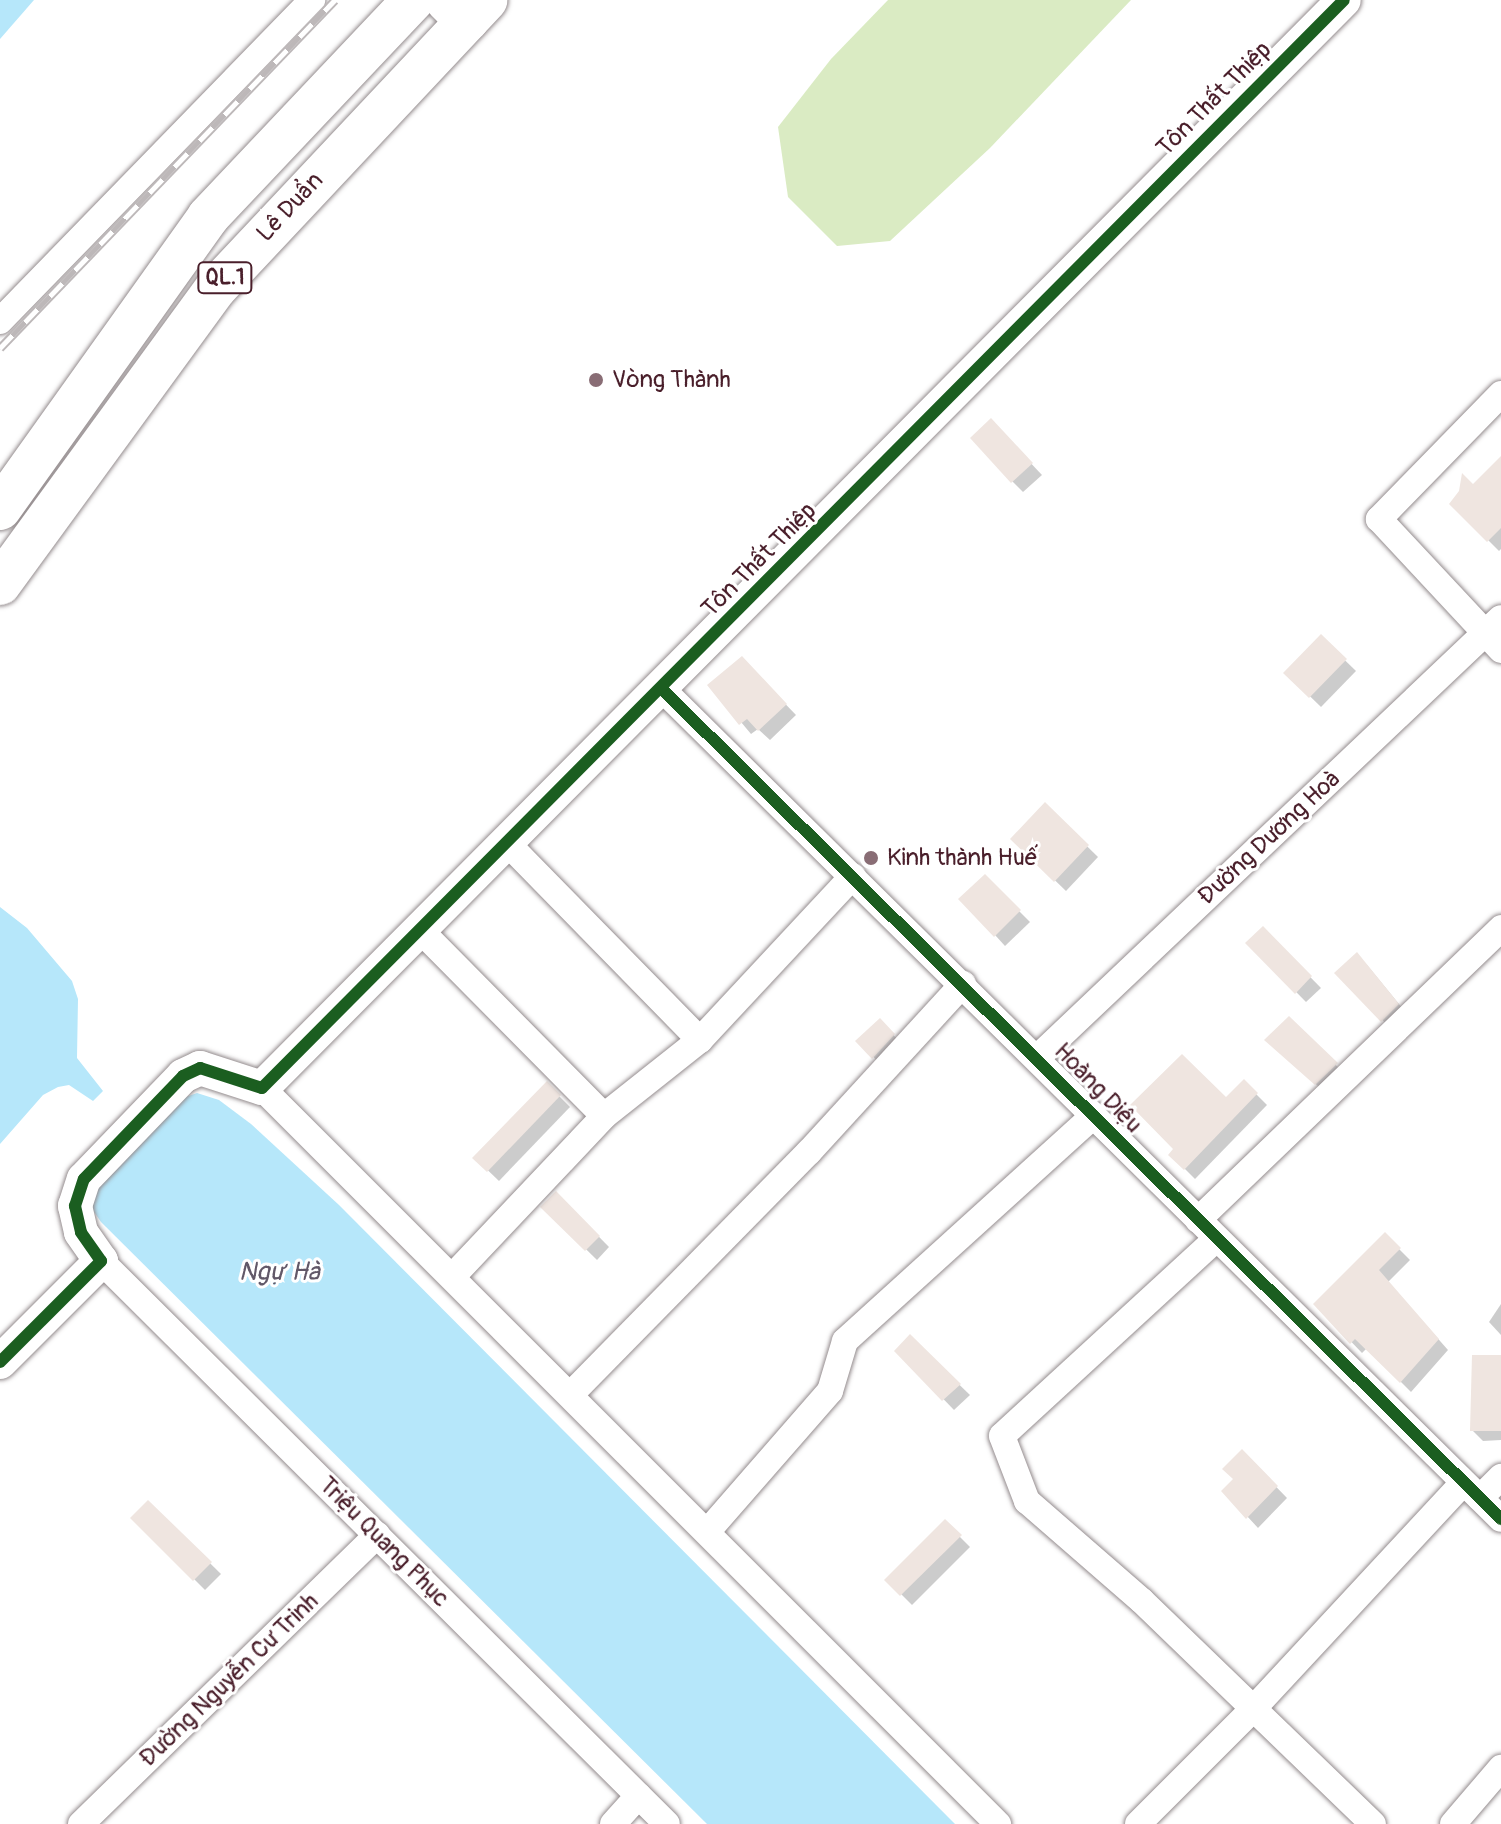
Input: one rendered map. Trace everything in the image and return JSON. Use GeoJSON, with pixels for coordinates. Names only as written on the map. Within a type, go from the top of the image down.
{"type":"FeatureCollection","features":[{"type":"Feature","properties":{"kind":"main road","name":"QL.1"},"geometry":{"type":"LineString","coordinates":[[0,509],[208,217],[413,0]]}},
{"type":"Feature","properties":{"kind":"main road","name":"Lê Duẩn"},"geometry":{"type":"LineString","coordinates":[[0,584],[216,288],[466,7]]}},
{"type":"Feature","properties":{"kind":"street"},"geometry":{"type":"LineString","coordinates":[[0,321],[312,0]]}},
{"type":"Feature","properties":{"kind":"street","name":"Tôn Thất Thiệp"},"geometry":{"type":"LineString","coordinates":[[262,1088],[509,845],[1344,0]]}},
{"type":"Feature","properties":{"kind":"street"},"geometry":{"type":"LineString","coordinates":[[1496,634],[1379,519],[1501,394]]}},
{"type":"Feature","properties":{"kind":"street","name":"Đường Dương Hoà"},"geometry":{"type":"LineString","coordinates":[[1037,1058],[1496,634]]}},
{"type":"Feature","properties":{"kind":"street","name":"Hoàng Diệu"},"geometry":{"type":"LineString","coordinates":[[662,689],[1501,1519]]}},
{"type":"Feature","properties":{"kind":"street"},"geometry":{"type":"LineString","coordinates":[[509,845],[700,1040]]}},
{"type":"Feature","properties":{"kind":"street"},"geometry":{"type":"LineString","coordinates":[[452,1277],[604,1116],[700,1040],[853,876]]}},
{"type":"Feature","properties":{"kind":"street"},"geometry":{"type":"LineString","coordinates":[[1373,1824],[1142,1601],[1027,1501],[1002,1436],[1501,928]]}},
{"type":"Feature","properties":{"kind":"street"},"geometry":{"type":"LineString","coordinates":[[421,931],[604,1116]]}},
{"type":"Feature","properties":{"kind":"street"},"geometry":{"type":"LineString","coordinates":[[571,1394],[809,1152],[963,984]]}},
{"type":"Feature","properties":{"kind":"street"},"geometry":{"type":"LineString","coordinates":[[0,1362],[101,1261],[81,1232],[75,1206],[84,1179],[183,1076],[200,1068],[262,1088],[998,1824]]}},
{"type":"Feature","properties":{"kind":"street"},"geometry":{"type":"LineString","coordinates":[[707,1532],[830,1391],[845,1341],[1094,1115]]}},
{"type":"Feature","properties":{"kind":"street","name":"Triệu Quang Phục"},"geometry":{"type":"LineString","coordinates":[[101,1261],[667,1824]]}},
{"type":"Feature","properties":{"kind":"street"},"geometry":{"type":"LineString","coordinates":[[1138,1824],[1472,1491],[1501,1477]]}},
{"type":"Feature","properties":{"kind":"street","name":"Đường Nguyễn Cư Trinh"},"geometry":{"type":"LineString","coordinates":[[81,1824],[377,1535]]}},
{"type":"Feature","properties":{"kind":"street"},"geometry":{"type":"LineString","coordinates":[[1453,1824],[1501,1768]]}},
{"type":"Feature","properties":{"kind":"street"},"geometry":{"type":"LineString","coordinates":[[613,1824],[638,1796]]}},
{"type":"Feature","properties":{"kind":"green space"},"geometry":{"type":"Polygon","coordinates":[[[888,0],[1131,0],[990,148],[890,241],[837,246],[788,197],[778,127],[831,59],[888,0]]]}},
{"type":"Feature","properties":{"kind":"water"},"geometry":{"type":"Polygon","coordinates":[[[0,0],[34,0],[0,39],[0,0]]]}},
{"type":"Feature","properties":{"kind":"water"},"geometry":{"type":"Polygon","coordinates":[[[0,907],[27,928],[72,981],[78,999],[77,1058],[103,1091],[93,1101],[69,1085],[58,1087],[43,1095],[0,1144],[0,907]]]}},
{"type":"Feature","properties":{"kind":"water","name":"Ngự Hà"},"geometry":{"type":"Polygon","coordinates":[[[197,1093],[219,1100],[251,1124],[339,1205],[955,1824],[707,1824],[101,1222],[90,1206],[95,1184],[180,1099],[197,1093]]]}},
{"type":"Feature","properties":{"kind":"building"},"geometry":{"type":"Polygon","coordinates":[[[991,418],[1033,463],[1011,483],[970,438],[991,418]]]}},
{"type":"Feature","properties":{"kind":"building"},"geometry":{"type":"Polygon","coordinates":[[[1501,456],[1501,528],[1487,542],[1449,504],[1459,491],[1462,473],[1473,484],[1501,456]]]}},
{"type":"Feature","properties":{"kind":"building"},"geometry":{"type":"Polygon","coordinates":[[[1321,634],[1347,659],[1309,698],[1283,673],[1321,634]]]}},
{"type":"Feature","properties":{"kind":"building"},"geometry":{"type":"Polygon","coordinates":[[[742,656],[787,704],[758,731],[747,719],[739,725],[707,685],[742,656]]]}},
{"type":"Feature","properties":{"kind":"building"},"geometry":{"type":"Polygon","coordinates":[[[1045,802],[1089,845],[1054,882],[1010,839],[1045,802]]]}},
{"type":"Feature","properties":{"kind":"building"},"geometry":{"type":"Polygon","coordinates":[[[985,874],[1021,910],[994,937],[958,899],[985,874]]]}},
{"type":"Feature","properties":{"kind":"building"},"geometry":{"type":"Polygon","coordinates":[[[1263,926],[1312,976],[1295,994],[1245,943],[1263,926]]]}},
{"type":"Feature","properties":{"kind":"building"},"geometry":{"type":"Polygon","coordinates":[[[1357,952],[1399,1004],[1381,1022],[1334,973],[1357,952]]]}},
{"type":"Feature","properties":{"kind":"building"},"geometry":{"type":"Polygon","coordinates":[[[1289,1016],[1338,1063],[1315,1085],[1264,1040],[1289,1016]]]}},
{"type":"Feature","properties":{"kind":"building"},"geometry":{"type":"Polygon","coordinates":[[[880,1018],[895,1034],[872,1059],[855,1041],[880,1018]]]}},
{"type":"Feature","properties":{"kind":"building"},"geometry":{"type":"Polygon","coordinates":[[[1182,1054],[1226,1097],[1244,1079],[1258,1093],[1184,1170],[1168,1155],[1173,1149],[1130,1105],[1182,1054]]]}},
{"type":"Feature","properties":{"kind":"building"},"geometry":{"type":"Polygon","coordinates":[[[547,1081],[561,1095],[487,1172],[472,1158],[547,1081]]]}},
{"type":"Feature","properties":{"kind":"building"},"geometry":{"type":"Polygon","coordinates":[[[556,1191],[600,1236],[585,1251],[540,1207],[556,1191]]]}},
{"type":"Feature","properties":{"kind":"building"},"geometry":{"type":"Polygon","coordinates":[[[1385,1232],[1401,1248],[1379,1270],[1439,1339],[1400,1383],[1355,1339],[1350,1344],[1313,1304],[1385,1232]]]}},
{"type":"Feature","properties":{"kind":"building"},"geometry":{"type":"Polygon","coordinates":[[[910,1334],[961,1384],[942,1401],[894,1351],[910,1334]]]}},
{"type":"Feature","properties":{"kind":"building"},"geometry":{"type":"Polygon","coordinates":[[[1472,1355],[1501,1355],[1501,1431],[1470,1431],[1472,1355]]]}},
{"type":"Feature","properties":{"kind":"building"},"geometry":{"type":"Polygon","coordinates":[[[1242,1449],[1278,1486],[1246,1519],[1221,1491],[1233,1479],[1222,1469],[1242,1449]]]}},
{"type":"Feature","properties":{"kind":"building"},"geometry":{"type":"Polygon","coordinates":[[[148,1500],[212,1562],[193,1581],[130,1518],[148,1500]]]}},
{"type":"Feature","properties":{"kind":"building"},"geometry":{"type":"Polygon","coordinates":[[[945,1519],[962,1535],[900,1596],[884,1580],[945,1519]]]}},
{"type":"Feature","properties":{"kind":"railway"},"geometry":{"type":"LineString","coordinates":[[0,348],[335,0]]}},
{"type":"Feature","properties":{"kind":"cycle path"},"geometry":{"type":"LineString","coordinates":[[0,1362],[101,1261],[81,1232],[75,1206],[84,1179],[183,1076],[200,1068],[262,1088],[1344,0]]}},
{"type":"Feature","properties":{"kind":"cycle path"},"geometry":{"type":"LineString","coordinates":[[662,689],[1501,1519]]}},
{"type":"Feature","properties":{"kind":"place","name":"Vòng Thành"},"geometry":{"type":"Point","coordinates":[596,380]}},
{"type":"Feature","properties":{"kind":"place","name":"Kinh thành Huế"},"geometry":{"type":"Point","coordinates":[871,858]}}]}
